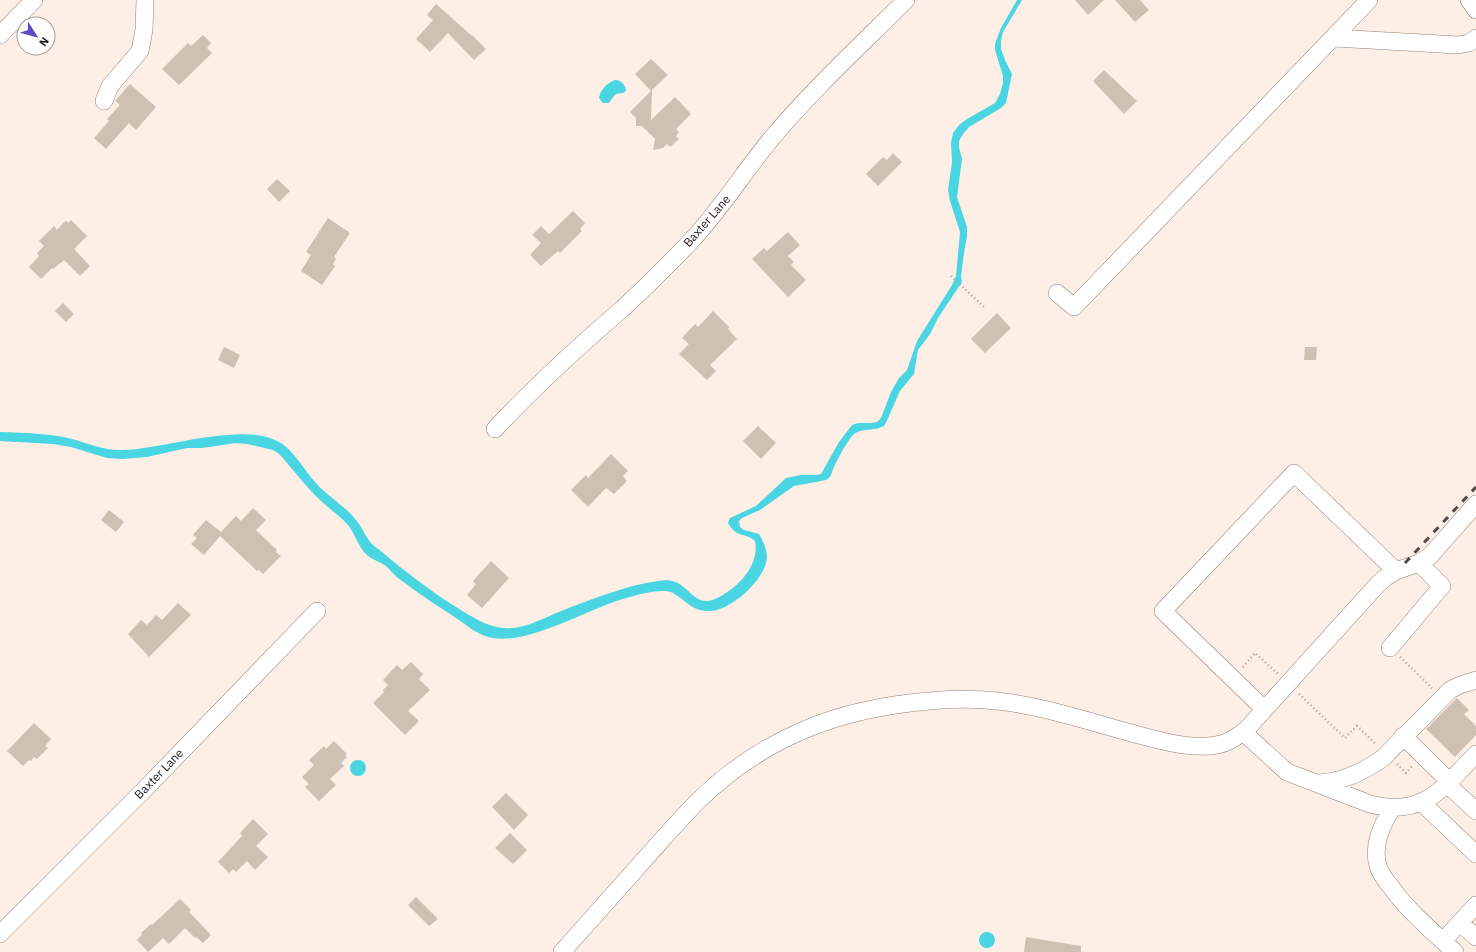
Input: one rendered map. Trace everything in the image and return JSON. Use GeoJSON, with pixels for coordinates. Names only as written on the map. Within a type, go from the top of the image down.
{"type":"FeatureCollection","features":[{"type":"Feature","properties":{"kind":"street"},"geometry":{"type":"LineString","coordinates":[[0,35],[34,0]]}},
{"type":"Feature","properties":{"kind":"street"},"geometry":{"type":"LineString","coordinates":[[104,101],[110,86],[140,51],[144,30],[145,0]]}},
{"type":"Feature","properties":{"kind":"street","name":"Baxter Lane"},"geometry":{"type":"LineString","coordinates":[[495,429],[560,363],[622,309],[692,240],[714,215],[788,119],[906,0]]}},
{"type":"Feature","properties":{"kind":"street"},"geometry":{"type":"LineString","coordinates":[[1057,292],[1074,307],[1369,0]]}},
{"type":"Feature","properties":{"kind":"street"},"geometry":{"type":"LineString","coordinates":[[1469,0],[1476,10]]}},
{"type":"Feature","properties":{"kind":"street"},"geometry":{"type":"LineString","coordinates":[[1334,38],[1458,45],[1469,43],[1476,38]]}},
{"type":"Feature","properties":{"kind":"street"},"geometry":{"type":"LineString","coordinates":[[1264,709],[1163,611],[1294,473],[1396,571]]}},
{"type":"Feature","properties":{"kind":"street"},"geometry":{"type":"LineString","coordinates":[[562,952],[673,827],[709,791],[742,765],[771,746],[802,730],[829,720],[865,710],[921,701],[960,699],[998,701],[1034,706],[1158,740],[1188,745],[1220,744],[1236,737],[1243,732],[1378,584],[1396,571],[1419,563],[1430,556],[1476,504]]}},
{"type":"Feature","properties":{"kind":"street"},"geometry":{"type":"LineString","coordinates":[[1390,648],[1442,586],[1419,563]]}},
{"type":"Feature","properties":{"kind":"street","name":"Baxter Lane"},"geometry":{"type":"LineString","coordinates":[[0,934],[317,611]]}},
{"type":"Feature","properties":{"kind":"street"},"geometry":{"type":"LineString","coordinates":[[1317,783],[1329,783],[1340,780],[1362,771],[1383,758],[1442,697],[1455,687],[1475,682]]}},
{"type":"Feature","properties":{"kind":"street"},"geometry":{"type":"LineString","coordinates":[[1243,732],[1287,772],[1370,804],[1392,808],[1421,802],[1434,796],[1474,761]]}},
{"type":"Feature","properties":{"kind":"street"},"geometry":{"type":"LineString","coordinates":[[1403,736],[1476,812]]}},
{"type":"Feature","properties":{"kind":"street"},"geometry":{"type":"LineString","coordinates":[[1421,802],[1476,854]]}},
{"type":"Feature","properties":{"kind":"street"},"geometry":{"type":"LineString","coordinates":[[1392,808],[1382,826],[1378,839],[1377,854],[1378,866],[1384,878],[1398,897],[1449,947],[1460,923],[1476,905]]}},
{"type":"Feature","properties":{"kind":"street"},"geometry":{"type":"LineString","coordinates":[[1460,923],[1476,937]]}},
{"type":"Feature","properties":{"kind":"path"},"geometry":{"type":"LineString","coordinates":[[951,276],[985,308]]}},
{"type":"Feature","properties":{"kind":"path"},"geometry":{"type":"LineString","coordinates":[[1390,648],[1442,697]]}},
{"type":"Feature","properties":{"kind":"path"},"geometry":{"type":"LineString","coordinates":[[1232,678],[1255,653],[1345,738],[1357,726],[1379,747]]}},
{"type":"Feature","properties":{"kind":"path"},"geometry":{"type":"LineString","coordinates":[[1395,762],[1406,773],[1416,761]]}},
{"type":"Feature","properties":{"kind":"water"},"geometry":{"type":"Polygon","coordinates":[[[1017,0],[1022,0],[1003,32],[1001,41],[1001,49],[1012,74],[1006,103],[1001,108],[969,127],[959,141],[962,159],[957,197],[967,227],[967,237],[961,276],[962,282],[938,318],[930,334],[918,350],[914,374],[900,391],[885,425],[861,431],[853,435],[848,441],[828,479],[794,486],[760,510],[742,518],[739,521],[740,527],[744,530],[759,534],[766,548],[767,558],[760,575],[746,592],[729,605],[720,609],[711,611],[699,610],[673,593],[658,591],[640,594],[614,602],[558,625],[519,637],[501,639],[485,636],[473,630],[422,595],[396,576],[386,566],[367,555],[361,548],[347,524],[316,496],[282,457],[273,450],[236,443],[202,448],[187,448],[147,457],[123,459],[107,458],[71,447],[53,444],[0,441],[0,432],[36,434],[63,437],[104,448],[123,450],[226,435],[246,434],[265,437],[281,443],[291,451],[320,487],[346,509],[358,522],[368,540],[374,546],[417,580],[451,604],[479,620],[497,627],[515,628],[523,626],[612,592],[660,581],[676,582],[698,599],[703,601],[715,599],[739,583],[745,576],[754,559],[756,550],[755,541],[731,528],[728,523],[730,518],[756,506],[786,478],[801,475],[821,474],[839,442],[852,425],[858,423],[877,422],[881,418],[891,392],[899,378],[907,370],[917,341],[952,285],[956,276],[960,232],[948,190],[952,162],[951,143],[953,133],[959,125],[967,119],[995,103],[1000,94],[1003,76],[995,50],[995,44],[1001,28],[1017,0]]]}},
{"type":"Feature","properties":{"kind":"water"},"geometry":{"type":"Polygon","coordinates":[[[615,80],[623,83],[626,91],[616,94],[609,103],[603,103],[599,98],[601,92],[609,83],[615,80]]]}},
{"type":"Feature","properties":{"kind":"water"},"geometry":{"type":"Polygon","coordinates":[[[355,760],[361,760],[366,765],[364,774],[361,776],[355,776],[350,771],[350,765],[355,760]]]}},
{"type":"Feature","properties":{"kind":"water"},"geometry":{"type":"Polygon","coordinates":[[[987,932],[994,937],[995,940],[990,947],[987,948],[980,943],[979,940],[984,933],[987,932]]]}},
{"type":"Feature","properties":{"kind":"building"},"geometry":{"type":"Polygon","coordinates":[[[1075,0],[1104,0],[1088,15],[1075,0]]]}},
{"type":"Feature","properties":{"kind":"building"},"geometry":{"type":"Polygon","coordinates":[[[1115,0],[1140,0],[1149,10],[1135,22],[1115,0]]]}},
{"type":"Feature","properties":{"kind":"building"},"geometry":{"type":"Polygon","coordinates":[[[436,4],[486,49],[474,60],[448,33],[430,52],[416,39],[433,20],[427,15],[436,4]]]}},
{"type":"Feature","properties":{"kind":"building"},"geometry":{"type":"Polygon","coordinates":[[[203,35],[211,43],[207,48],[212,53],[179,85],[162,69],[188,43],[191,46],[203,35]]]}},
{"type":"Feature","properties":{"kind":"building"},"geometry":{"type":"Polygon","coordinates":[[[651,59],[668,75],[652,90],[651,120],[675,97],[691,114],[676,129],[679,132],[676,136],[679,139],[670,147],[667,144],[663,148],[653,150],[655,139],[642,126],[636,126],[636,118],[630,112],[651,91],[635,74],[651,59]]]}},
{"type":"Feature","properties":{"kind":"building"},"geometry":{"type":"Polygon","coordinates":[[[1104,70],[1137,101],[1124,114],[1093,81],[1104,70]]]}},
{"type":"Feature","properties":{"kind":"building"},"geometry":{"type":"Polygon","coordinates":[[[130,84],[156,107],[136,130],[129,123],[106,149],[94,138],[109,121],[107,119],[120,105],[115,101],[130,84]]]}},
{"type":"Feature","properties":{"kind":"building"},"geometry":{"type":"Polygon","coordinates":[[[893,153],[902,162],[878,186],[866,174],[883,157],[887,160],[893,153]]]}},
{"type":"Feature","properties":{"kind":"building"},"geometry":{"type":"Polygon","coordinates":[[[277,179],[290,191],[279,202],[267,189],[277,179]]]}},
{"type":"Feature","properties":{"kind":"building"},"geometry":{"type":"Polygon","coordinates":[[[573,211],[585,223],[580,229],[582,231],[560,253],[558,251],[541,266],[530,255],[541,243],[532,235],[541,226],[549,234],[573,211]]]}},
{"type":"Feature","properties":{"kind":"building"},"geometry":{"type":"Polygon","coordinates":[[[328,218],[350,233],[334,257],[336,259],[333,264],[335,266],[322,285],[301,271],[311,255],[306,252],[328,218]]]}},
{"type":"Feature","properties":{"kind":"building"},"geometry":{"type":"Polygon","coordinates":[[[71,220],[87,236],[74,249],[90,266],[80,276],[64,260],[53,269],[52,268],[41,279],[29,267],[39,256],[37,253],[44,246],[39,241],[54,226],[57,230],[64,222],[67,221],[68,223],[71,220]]]}},
{"type":"Feature","properties":{"kind":"building"},"geometry":{"type":"Polygon","coordinates":[[[788,232],[800,245],[788,256],[794,262],[791,265],[806,280],[788,297],[752,259],[764,248],[767,251],[788,232]]]}},
{"type":"Feature","properties":{"kind":"building"},"geometry":{"type":"Polygon","coordinates":[[[63,303],[74,314],[66,322],[55,311],[63,303]]]}},
{"type":"Feature","properties":{"kind":"building"},"geometry":{"type":"Polygon","coordinates":[[[713,311],[729,327],[728,329],[737,339],[710,365],[716,371],[707,380],[679,354],[689,344],[682,338],[695,324],[698,327],[713,311]]]}},
{"type":"Feature","properties":{"kind":"building"},"geometry":{"type":"Polygon","coordinates":[[[997,313],[1011,328],[985,353],[971,339],[997,313]]]}},
{"type":"Feature","properties":{"kind":"building"},"geometry":{"type":"Polygon","coordinates":[[[224,347],[240,355],[234,368],[218,360],[224,347]]]}},
{"type":"Feature","properties":{"kind":"building"},"geometry":{"type":"Polygon","coordinates":[[[1305,347],[1317,347],[1316,360],[1304,360],[1305,347]]]}},
{"type":"Feature","properties":{"kind":"building"},"geometry":{"type":"Polygon","coordinates":[[[758,426],[776,443],[761,459],[743,441],[758,426]]]}},
{"type":"Feature","properties":{"kind":"building"},"geometry":{"type":"Polygon","coordinates":[[[611,454],[628,471],[623,476],[627,481],[614,494],[606,488],[588,507],[571,490],[586,475],[588,478],[611,454]]]}},
{"type":"Feature","properties":{"kind":"building"},"geometry":{"type":"Polygon","coordinates":[[[253,508],[266,520],[256,530],[277,550],[276,552],[281,556],[263,574],[259,570],[257,571],[220,536],[204,555],[191,544],[197,538],[193,535],[206,520],[221,532],[236,516],[241,521],[253,508]]]}},
{"type":"Feature","properties":{"kind":"building"},"geometry":{"type":"Polygon","coordinates":[[[109,510],[124,522],[116,532],[101,520],[109,510]]]}},
{"type":"Feature","properties":{"kind":"building"},"geometry":{"type":"Polygon","coordinates":[[[491,561],[509,578],[482,608],[467,595],[476,584],[473,581],[491,561]]]}},
{"type":"Feature","properties":{"kind":"building"},"geometry":{"type":"Polygon","coordinates":[[[178,603],[191,615],[149,657],[128,634],[141,620],[147,625],[156,615],[162,620],[178,603]]]}},
{"type":"Feature","properties":{"kind":"building"},"geometry":{"type":"Polygon","coordinates":[[[411,662],[423,674],[419,679],[430,690],[408,711],[419,721],[405,735],[373,703],[384,692],[383,690],[388,685],[383,680],[397,665],[402,670],[411,662]]]}},
{"type":"Feature","properties":{"kind":"building"},"geometry":{"type":"Polygon","coordinates":[[[1457,698],[1469,710],[1464,714],[1476,726],[1476,735],[1455,757],[1426,729],[1457,698]]]}},
{"type":"Feature","properties":{"kind":"building"},"geometry":{"type":"Polygon","coordinates":[[[34,723],[51,739],[45,746],[48,748],[37,759],[34,757],[23,766],[7,751],[34,723]]]}},
{"type":"Feature","properties":{"kind":"building"},"geometry":{"type":"Polygon","coordinates":[[[334,741],[347,754],[345,756],[347,757],[341,763],[344,766],[330,779],[336,785],[319,801],[305,787],[309,784],[302,777],[314,765],[309,760],[324,746],[326,749],[334,741]]]}},
{"type":"Feature","properties":{"kind":"building"},"geometry":{"type":"Polygon","coordinates":[[[506,793],[528,815],[514,830],[492,807],[506,793]]]}},
{"type":"Feature","properties":{"kind":"building"},"geometry":{"type":"Polygon","coordinates":[[[253,819],[268,834],[256,846],[268,857],[255,870],[247,861],[236,872],[233,869],[229,873],[218,862],[242,836],[240,833],[253,819]]]}},
{"type":"Feature","properties":{"kind":"building"},"geometry":{"type":"Polygon","coordinates":[[[510,833],[527,850],[513,864],[495,848],[510,833]]]}},
{"type":"Feature","properties":{"kind":"building"},"geometry":{"type":"Polygon","coordinates":[[[416,897],[438,919],[429,926],[408,905],[416,897]]]}},
{"type":"Feature","properties":{"kind":"building"},"geometry":{"type":"Polygon","coordinates":[[[180,899],[191,910],[189,912],[211,935],[203,943],[196,937],[195,938],[185,928],[169,944],[163,938],[148,952],[137,940],[142,934],[141,933],[180,899]]]}},
{"type":"Feature","properties":{"kind":"building"},"geometry":{"type":"Polygon","coordinates":[[[1026,937],[1081,946],[1081,952],[1024,952],[1026,937]]]}},
{"type":"Feature","properties":{"kind":"railway"},"geometry":{"type":"LineString","coordinates":[[1405,563],[1476,487]]}}]}
